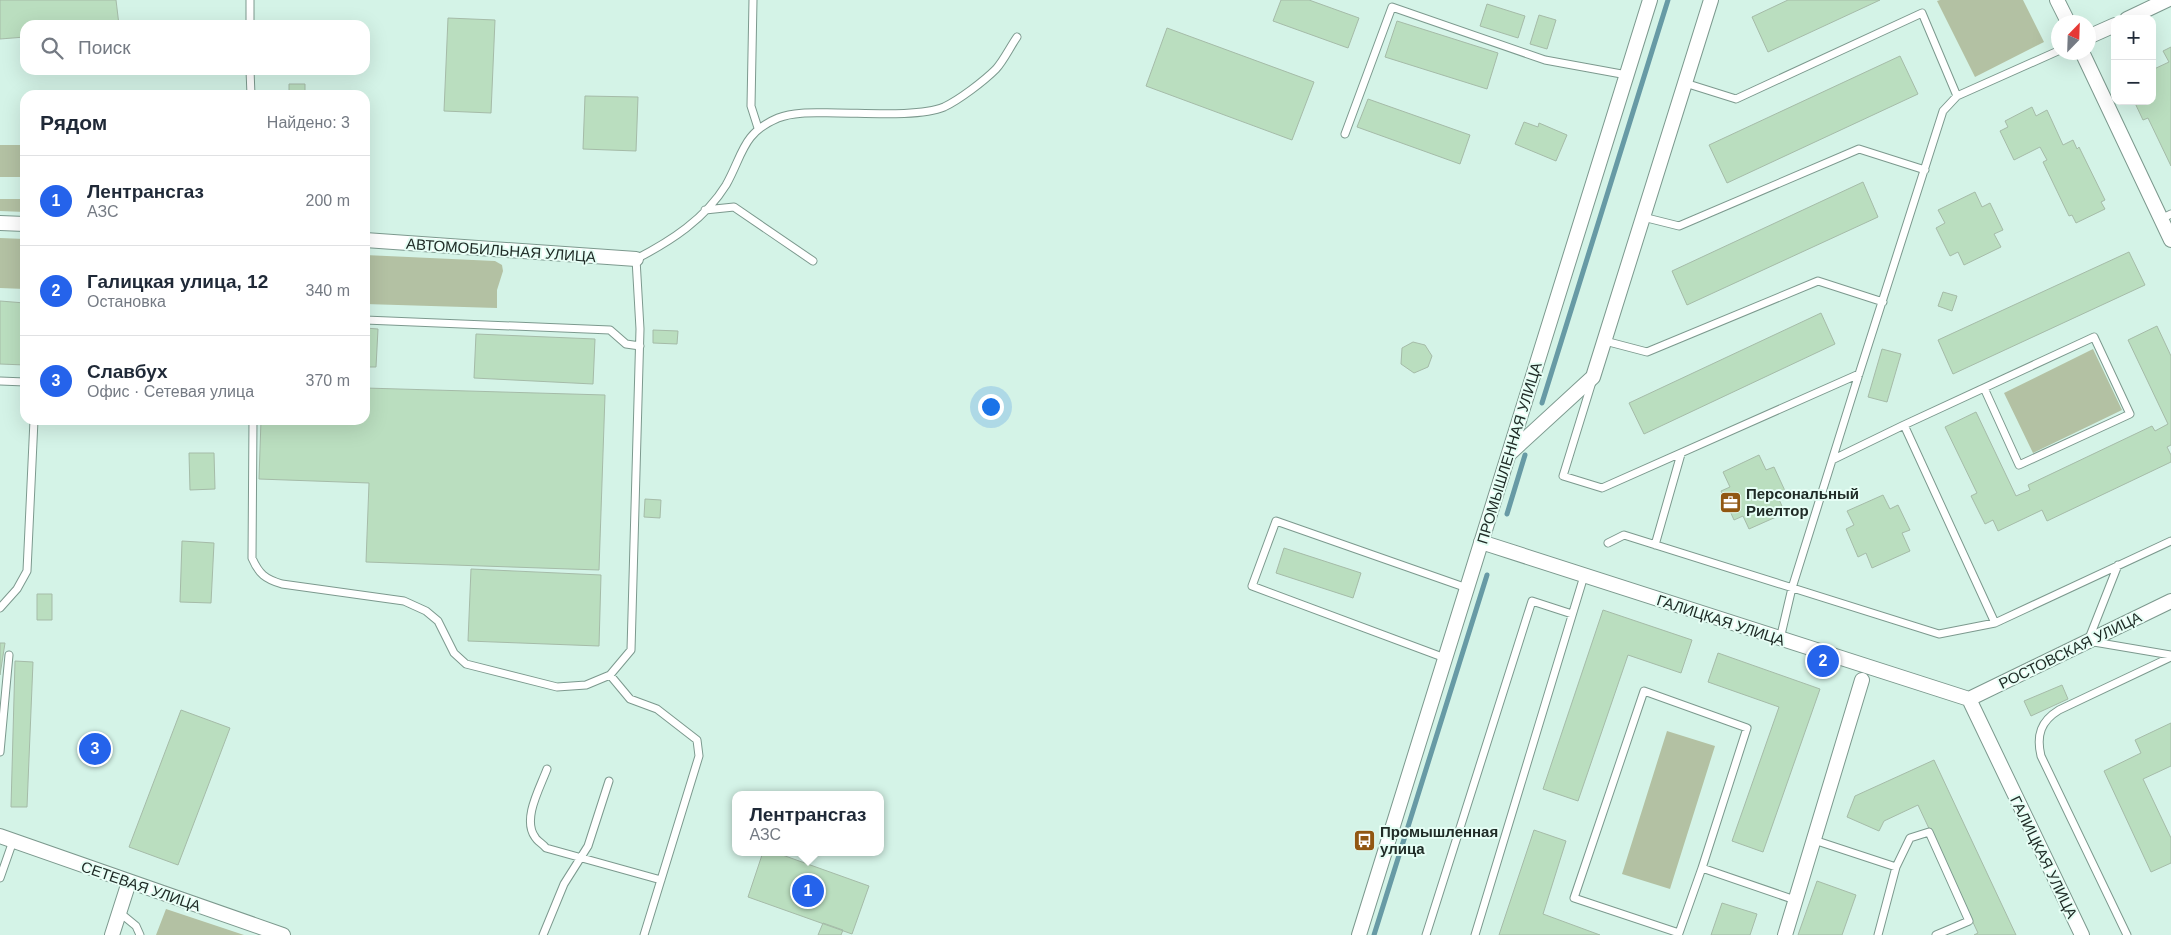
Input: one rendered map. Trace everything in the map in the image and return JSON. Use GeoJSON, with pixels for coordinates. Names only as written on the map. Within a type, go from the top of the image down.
{"type":"FeatureCollection","features":[{"type":"Feature","properties":{"kind":"street","name":"ПРОМЫШЛЕННАЯ УЛИЦА"},"geometry":{"type":"LineString","coordinates":[[1359,935],[1650,0]]}},
{"type":"Feature","properties":{"kind":"street"},"geometry":{"type":"LineString","coordinates":[[1508,455],[1594,377],[1711,0]]}},
{"type":"Feature","properties":{"kind":"street"},"geometry":{"type":"LineString","coordinates":[[2057,0],[2064,15]]}},
{"type":"Feature","properties":{"kind":"street"},"geometry":{"type":"LineString","coordinates":[[2135,15],[2167,0]]}},
{"type":"Feature","properties":{"kind":"street"},"geometry":{"type":"LineString","coordinates":[[2096,33],[2111,27]]}},
{"type":"Feature","properties":{"kind":"street"},"geometry":{"type":"LineString","coordinates":[[2086,60],[2166,217],[2171,240]]}},
{"type":"Feature","properties":{"kind":"street"},"geometry":{"type":"LineString","coordinates":[[0,223],[20,224]]}},
{"type":"Feature","properties":{"kind":"street","name":"АВТОМОБИЛЬНАЯ УЛИЦА"},"geometry":{"type":"LineString","coordinates":[[370,240],[636,259]]}},
{"type":"Feature","properties":{"kind":"street","name":"ГАЛИЦКАЯ УЛИЦА"},"geometry":{"type":"LineString","coordinates":[[1481,542],[1969,699],[2082,935]]}},
{"type":"Feature","properties":{"kind":"street","name":"РОСТОВСКАЯ УЛИЦА"},"geometry":{"type":"LineString","coordinates":[[1969,699],[2171,601]]}},
{"type":"Feature","properties":{"kind":"street"},"geometry":{"type":"LineString","coordinates":[[1785,935],[1862,680]]}},
{"type":"Feature","properties":{"kind":"street","name":"СЕТЕВАЯ УЛИЦА"},"geometry":{"type":"LineString","coordinates":[[6,839],[283,935]]}},
{"type":"Feature","properties":{"kind":"street"},"geometry":{"type":"LineString","coordinates":[[112,935],[130,882]]}},
{"type":"Feature","properties":{"kind":"lane"},"geometry":{"type":"LineString","coordinates":[[250,0],[250,20]]}},
{"type":"Feature","properties":{"kind":"lane"},"geometry":{"type":"LineString","coordinates":[[753,0],[751,106],[758,128]]}},
{"type":"Feature","properties":{"kind":"lane"},"geometry":{"type":"LineString","coordinates":[[1345,134],[1392,7],[1545,60],[1627,75]]}},
{"type":"Feature","properties":{"kind":"lane"},"geometry":{"type":"LineString","coordinates":[[1685,83],[1736,99],[1922,13],[1958,96]]}},
{"type":"Feature","properties":{"kind":"lane"},"geometry":{"type":"LineString","coordinates":[[253,425],[252,558],[257,571],[263,577],[282,584],[404,601],[426,611],[438,621],[454,653],[466,664],[557,687],[586,685],[610,675],[631,650],[640,346],[636,259],[680,234],[705,210],[726,185],[742,148],[758,128],[779,118],[800,113],[910,113],[943,107],[971,89],[996,68],[1017,37]]}},
{"type":"Feature","properties":{"kind":"lane"},"geometry":{"type":"LineString","coordinates":[[1780,639],[1792,588],[1944,111],[1958,96],[2051,54]]}},
{"type":"Feature","properties":{"kind":"lane"},"geometry":{"type":"LineString","coordinates":[[250,75],[250,90]]}},
{"type":"Feature","properties":{"kind":"lane"},"geometry":{"type":"LineString","coordinates":[[1643,217],[1679,226],[1859,149],[1925,170]]}},
{"type":"Feature","properties":{"kind":"lane"},"geometry":{"type":"LineString","coordinates":[[705,210],[734,207],[813,261]]}},
{"type":"Feature","properties":{"kind":"lane"},"geometry":{"type":"LineString","coordinates":[[1605,341],[1647,352],[1818,281],[1883,302]]}},
{"type":"Feature","properties":{"kind":"lane"},"geometry":{"type":"LineString","coordinates":[[370,320],[610,330],[626,344],[640,346]]}},
{"type":"Feature","properties":{"kind":"lane"},"geometry":{"type":"LineString","coordinates":[[1834,459],[1904,425],[2094,337],[2130,414],[2019,465],[1984,388]]}},
{"type":"Feature","properties":{"kind":"lane"},"geometry":{"type":"LineString","coordinates":[[1594,377],[1563,476],[1602,488],[1859,374]]}},
{"type":"Feature","properties":{"kind":"lane"},"geometry":{"type":"LineString","coordinates":[[0,381],[20,382]]}},
{"type":"Feature","properties":{"kind":"lane"},"geometry":{"type":"LineString","coordinates":[[0,608],[18,588],[27,571],[34,425]]}},
{"type":"Feature","properties":{"kind":"lane"},"geometry":{"type":"LineString","coordinates":[[1904,425],[1995,623]]}},
{"type":"Feature","properties":{"kind":"lane"},"geometry":{"type":"LineString","coordinates":[[1655,545],[1681,454]]}},
{"type":"Feature","properties":{"kind":"lane"},"geometry":{"type":"LineString","coordinates":[[1445,658],[1252,586],[1276,521],[1467,588]]}},
{"type":"Feature","properties":{"kind":"lane"},"geometry":{"type":"LineString","coordinates":[[1608,543],[1624,535],[1939,634],[1995,623],[2171,541]]}},
{"type":"Feature","properties":{"kind":"lane"},"geometry":{"type":"LineString","coordinates":[[2118,565],[2088,641],[2171,656]]}},
{"type":"Feature","properties":{"kind":"lane"},"geometry":{"type":"LineString","coordinates":[[1475,935],[1584,576]]}},
{"type":"Feature","properties":{"kind":"lane"},"geometry":{"type":"LineString","coordinates":[[1426,935],[1532,601],[1572,614]]}},
{"type":"Feature","properties":{"kind":"lane"},"geometry":{"type":"LineString","coordinates":[[0,752],[9,655]]}},
{"type":"Feature","properties":{"kind":"lane"},"geometry":{"type":"LineString","coordinates":[[2127,935],[2041,756],[2039,746],[2041,730],[2047,717],[2059,710],[2171,656]]}},
{"type":"Feature","properties":{"kind":"lane"},"geometry":{"type":"LineString","coordinates":[[1862,680],[1866,666]]}},
{"type":"Feature","properties":{"kind":"lane"},"geometry":{"type":"LineString","coordinates":[[610,675],[630,699],[657,709],[697,740],[699,756],[644,935]]}},
{"type":"Feature","properties":{"kind":"lane"},"geometry":{"type":"LineString","coordinates":[[1644,691],[1747,728],[1702,868],[1679,934],[1574,898],[1644,691]]}},
{"type":"Feature","properties":{"kind":"lane"},"geometry":{"type":"LineString","coordinates":[[547,769],[530,817],[530,827],[535,838],[546,848],[660,880]]}},
{"type":"Feature","properties":{"kind":"lane"},"geometry":{"type":"LineString","coordinates":[[543,935],[564,884],[588,846],[609,781]]}},
{"type":"Feature","properties":{"kind":"lane"},"geometry":{"type":"LineString","coordinates":[[1878,935],[1896,867],[1910,838],[1929,832],[1969,921],[1936,935]]}},
{"type":"Feature","properties":{"kind":"lane"},"geometry":{"type":"LineString","coordinates":[[0,878],[6,839]]}},
{"type":"Feature","properties":{"kind":"lane"},"geometry":{"type":"LineString","coordinates":[[1814,840],[1896,867]]}},
{"type":"Feature","properties":{"kind":"lane"},"geometry":{"type":"LineString","coordinates":[[1702,868],[1795,900]]}},
{"type":"Feature","properties":{"kind":"lane"},"geometry":{"type":"LineString","coordinates":[[120,912],[136,926],[140,935]]}},
{"type":"Feature","properties":{"kind":"green space"},"geometry":{"type":"Polygon","coordinates":[[[2023,0],[2044,42],[1975,77],[1937,1],[2023,0]]]}},
{"type":"Feature","properties":{"kind":"green space"},"geometry":{"type":"Polygon","coordinates":[[[0,145],[20,145],[20,177],[0,177],[0,145]]]}},
{"type":"Feature","properties":{"kind":"green space"},"geometry":{"type":"Polygon","coordinates":[[[0,199],[20,199],[20,212],[0,211],[0,199]]]}},
{"type":"Feature","properties":{"kind":"green space"},"geometry":{"type":"Polygon","coordinates":[[[0,238],[20,239],[20,289],[0,288],[0,238]]]}},
{"type":"Feature","properties":{"kind":"green space"},"geometry":{"type":"Polygon","coordinates":[[[370,255],[495,261],[502,265],[503,271],[497,290],[497,308],[370,304],[370,255]]]}},
{"type":"Feature","properties":{"kind":"green space"},"geometry":{"type":"Polygon","coordinates":[[[2093,349],[2122,410],[2033,453],[2004,393],[2093,349]]]}},
{"type":"Feature","properties":{"kind":"green space"},"geometry":{"type":"Polygon","coordinates":[[[1667,731],[1715,746],[1670,889],[1622,874],[1667,731]]]}},
{"type":"Feature","properties":{"kind":"green space"},"geometry":{"type":"Polygon","coordinates":[[[166,909],[244,935],[156,935],[166,909]]]}},
{"type":"Feature","properties":{"kind":"building"},"geometry":{"type":"Polygon","coordinates":[[[0,0],[116,0],[118,20],[20,20],[20,37],[0,39],[0,0]]]}},
{"type":"Feature","properties":{"kind":"building"},"geometry":{"type":"Polygon","coordinates":[[[1281,0],[1309,0],[1359,18],[1348,48],[1273,21],[1281,0]]]}},
{"type":"Feature","properties":{"kind":"building"},"geometry":{"type":"Polygon","coordinates":[[[1788,0],[1880,0],[1768,52],[1752,17],[1788,0]]]}},
{"type":"Feature","properties":{"kind":"building"},"geometry":{"type":"Polygon","coordinates":[[[1487,4],[1525,16],[1518,38],[1480,26],[1487,4]]]}},
{"type":"Feature","properties":{"kind":"building"},"geometry":{"type":"Polygon","coordinates":[[[1539,15],[1556,20],[1547,49],[1530,44],[1539,15]]]}},
{"type":"Feature","properties":{"kind":"building"},"geometry":{"type":"Polygon","coordinates":[[[448,18],[495,20],[491,113],[444,111],[448,18]]]}},
{"type":"Feature","properties":{"kind":"building"},"geometry":{"type":"Polygon","coordinates":[[[1397,21],[1498,53],[1487,89],[1385,57],[1397,21]]]}},
{"type":"Feature","properties":{"kind":"building"},"geometry":{"type":"Polygon","coordinates":[[[1167,28],[1314,82],[1292,140],[1146,86],[1167,28]]]}},
{"type":"Feature","properties":{"kind":"building"},"geometry":{"type":"Polygon","coordinates":[[[2171,47],[2171,166],[2148,118],[2143,120],[2136,105],[2156,105],[2156,68],[2169,62],[2163,51],[2171,47]]]}},
{"type":"Feature","properties":{"kind":"building"},"geometry":{"type":"Polygon","coordinates":[[[1900,56],[1918,94],[1727,183],[1709,145],[1900,56]]]}},
{"type":"Feature","properties":{"kind":"building"},"geometry":{"type":"Polygon","coordinates":[[[289,84],[305,84],[305,90],[289,90],[289,84]]]}},
{"type":"Feature","properties":{"kind":"building"},"geometry":{"type":"Polygon","coordinates":[[[585,96],[638,97],[636,151],[583,149],[585,96]]]}},
{"type":"Feature","properties":{"kind":"building"},"geometry":{"type":"Polygon","coordinates":[[[1368,99],[1470,135],[1460,164],[1357,127],[1368,99]]]}},
{"type":"Feature","properties":{"kind":"building"},"geometry":{"type":"Polygon","coordinates":[[[2032,107],[2036,116],[2047,110],[2063,145],[2073,140],[2077,149],[2079,147],[2105,200],[2101,202],[2105,209],[2076,223],[2072,215],[2069,216],[2043,162],[2047,160],[2040,147],[2014,160],[2000,131],[2008,127],[2005,121],[2032,107]]]}},
{"type":"Feature","properties":{"kind":"building"},"geometry":{"type":"Polygon","coordinates":[[[1524,122],[1538,127],[1539,123],[1567,135],[1556,161],[1515,144],[1524,122]]]}},
{"type":"Feature","properties":{"kind":"building"},"geometry":{"type":"Polygon","coordinates":[[[1863,182],[1878,217],[1687,305],[1672,271],[1863,182]]]}},
{"type":"Feature","properties":{"kind":"building"},"geometry":{"type":"Polygon","coordinates":[[[1975,192],[1982,207],[1990,203],[2003,230],[1994,234],[2001,247],[1964,265],[1958,252],[1950,256],[1936,228],[1945,223],[1938,210],[1975,192]]]}},
{"type":"Feature","properties":{"kind":"building"},"geometry":{"type":"Polygon","coordinates":[[[2129,252],[2145,285],[1953,374],[1938,340],[2129,252]]]}},
{"type":"Feature","properties":{"kind":"building"},"geometry":{"type":"Polygon","coordinates":[[[1943,292],[1957,296],[1952,311],[1938,306],[1943,292]]]}},
{"type":"Feature","properties":{"kind":"building"},"geometry":{"type":"Polygon","coordinates":[[[0,301],[20,303],[20,365],[0,364],[0,301]]]}},
{"type":"Feature","properties":{"kind":"building"},"geometry":{"type":"Polygon","coordinates":[[[1821,313],[1835,344],[1644,434],[1629,403],[1821,313]]]}},
{"type":"Feature","properties":{"kind":"building"},"geometry":{"type":"Polygon","coordinates":[[[2157,326],[2171,356],[2171,445],[2167,447],[2171,455],[2171,462],[2047,521],[2042,510],[1998,531],[1993,520],[1985,524],[1971,496],[1977,493],[1945,427],[1976,412],[2016,496],[2030,490],[2028,485],[2152,426],[2155,431],[2168,424],[2128,340],[2157,326]]]}},
{"type":"Feature","properties":{"kind":"building"},"geometry":{"type":"Polygon","coordinates":[[[370,328],[378,329],[376,367],[370,367],[370,328]]]}},
{"type":"Feature","properties":{"kind":"building"},"geometry":{"type":"Polygon","coordinates":[[[653,330],[678,331],[677,344],[653,343],[653,330]]]}},
{"type":"Feature","properties":{"kind":"building"},"geometry":{"type":"Polygon","coordinates":[[[476,334],[595,339],[593,384],[474,378],[476,334]]]}},
{"type":"Feature","properties":{"kind":"building"},"geometry":{"type":"Polygon","coordinates":[[[1413,342],[1425,345],[1432,356],[1428,367],[1414,373],[1401,364],[1402,348],[1413,342]]]}},
{"type":"Feature","properties":{"kind":"building"},"geometry":{"type":"Polygon","coordinates":[[[1882,349],[1901,354],[1887,402],[1868,397],[1882,349]]]}},
{"type":"Feature","properties":{"kind":"building"},"geometry":{"type":"Polygon","coordinates":[[[370,388],[605,395],[599,570],[366,562],[369,483],[259,479],[261,425],[370,425],[370,388]]]}},
{"type":"Feature","properties":{"kind":"building"},"geometry":{"type":"Polygon","coordinates":[[[189,453],[214,453],[215,489],[190,490],[189,453]]]}},
{"type":"Feature","properties":{"kind":"building"},"geometry":{"type":"Polygon","coordinates":[[[1759,455],[1766,470],[1774,467],[1786,493],[1778,497],[1785,513],[1749,529],[1743,516],[1734,520],[1721,491],[1730,487],[1723,472],[1759,455]]]}},
{"type":"Feature","properties":{"kind":"building"},"geometry":{"type":"Polygon","coordinates":[[[1883,495],[1890,509],[1898,505],[1910,530],[1902,533],[1910,551],[1872,568],[1866,553],[1858,557],[1846,529],[1854,525],[1847,511],[1883,495]]]}},
{"type":"Feature","properties":{"kind":"building"},"geometry":{"type":"Polygon","coordinates":[[[645,499],[661,500],[660,518],[644,517],[645,499]]]}},
{"type":"Feature","properties":{"kind":"building"},"geometry":{"type":"Polygon","coordinates":[[[182,541],[214,543],[211,603],[180,602],[182,541]]]}},
{"type":"Feature","properties":{"kind":"building"},"geometry":{"type":"Polygon","coordinates":[[[1284,548],[1361,573],[1353,598],[1276,573],[1284,548]]]}},
{"type":"Feature","properties":{"kind":"building"},"geometry":{"type":"Polygon","coordinates":[[[471,569],[601,575],[599,646],[468,641],[471,569]]]}},
{"type":"Feature","properties":{"kind":"building"},"geometry":{"type":"Polygon","coordinates":[[[37,594],[52,594],[52,620],[37,620],[37,594]]]}},
{"type":"Feature","properties":{"kind":"building"},"geometry":{"type":"Polygon","coordinates":[[[1603,610],[1692,640],[1681,673],[1628,655],[1578,801],[1543,789],[1603,610]]]}},
{"type":"Feature","properties":{"kind":"building"},"geometry":{"type":"Polygon","coordinates":[[[0,643],[5,643],[0,675],[0,643]]]}},
{"type":"Feature","properties":{"kind":"building"},"geometry":{"type":"Polygon","coordinates":[[[1718,653],[1820,689],[1763,852],[1732,841],[1779,707],[1708,682],[1718,653]]]}},
{"type":"Feature","properties":{"kind":"building"},"geometry":{"type":"Polygon","coordinates":[[[15,661],[33,662],[27,807],[11,807],[15,661]]]}},
{"type":"Feature","properties":{"kind":"building"},"geometry":{"type":"Polygon","coordinates":[[[2062,685],[2068,699],[2031,716],[2024,701],[2062,685]]]}},
{"type":"Feature","properties":{"kind":"building"},"geometry":{"type":"Polygon","coordinates":[[[181,710],[230,728],[178,865],[129,847],[181,710]]]}},
{"type":"Feature","properties":{"kind":"building"},"geometry":{"type":"Polygon","coordinates":[[[2171,723],[2171,766],[2143,779],[2171,838],[2171,863],[2151,872],[2104,771],[2141,753],[2135,740],[2171,723]]]}},
{"type":"Feature","properties":{"kind":"building"},"geometry":{"type":"Polygon","coordinates":[[[1934,760],[2016,935],[1974,935],[1978,933],[1918,805],[1884,821],[1879,831],[1847,817],[1855,796],[1934,760]]]}},
{"type":"Feature","properties":{"kind":"building"},"geometry":{"type":"Polygon","coordinates":[[[1534,830],[1566,841],[1543,914],[1600,935],[1499,935],[1534,830]]]}},
{"type":"Feature","properties":{"kind":"building"},"geometry":{"type":"Polygon","coordinates":[[[762,856],[785,856],[869,886],[852,934],[748,897],[762,856]]]}},
{"type":"Feature","properties":{"kind":"building"},"geometry":{"type":"Polygon","coordinates":[[[1817,881],[1856,895],[1842,935],[1798,935],[1817,881]]]}},
{"type":"Feature","properties":{"kind":"building"},"geometry":{"type":"Polygon","coordinates":[[[1722,903],[1757,914],[1750,935],[1711,935],[1722,903]]]}},
{"type":"Feature","properties":{"kind":"building"},"geometry":{"type":"Polygon","coordinates":[[[823,923],[843,930],[841,935],[818,935],[823,923]]]}},
{"type":"Feature","properties":{"kind":"waterway"},"geometry":{"type":"LineString","coordinates":[[1542,403],[1668,0]]}},
{"type":"Feature","properties":{"kind":"waterway"},"geometry":{"type":"LineString","coordinates":[[1507,514],[1525,455]]}},
{"type":"Feature","properties":{"kind":"waterway"},"geometry":{"type":"LineString","coordinates":[[1374,935],[1487,575]]}},
{"type":"Feature","properties":{"kind":"place","name":"Персональный Риелтор"},"geometry":{"type":"Point","coordinates":[1730,502]}},
{"type":"Feature","properties":{"kind":"place","name":"Галицкая улица, 12"},"geometry":{"type":"Point","coordinates":[1823,661]}},
{"type":"Feature","properties":{"kind":"place","name":"Славбух"},"geometry":{"type":"Point","coordinates":[95,749]}},
{"type":"Feature","properties":{"kind":"place","name":"Промышленная улица"},"geometry":{"type":"Point","coordinates":[1364,840]}},
{"type":"Feature","properties":{"kind":"place","name":"Лентрансгаз"},"geometry":{"type":"Point","coordinates":[808,891]}}]}
